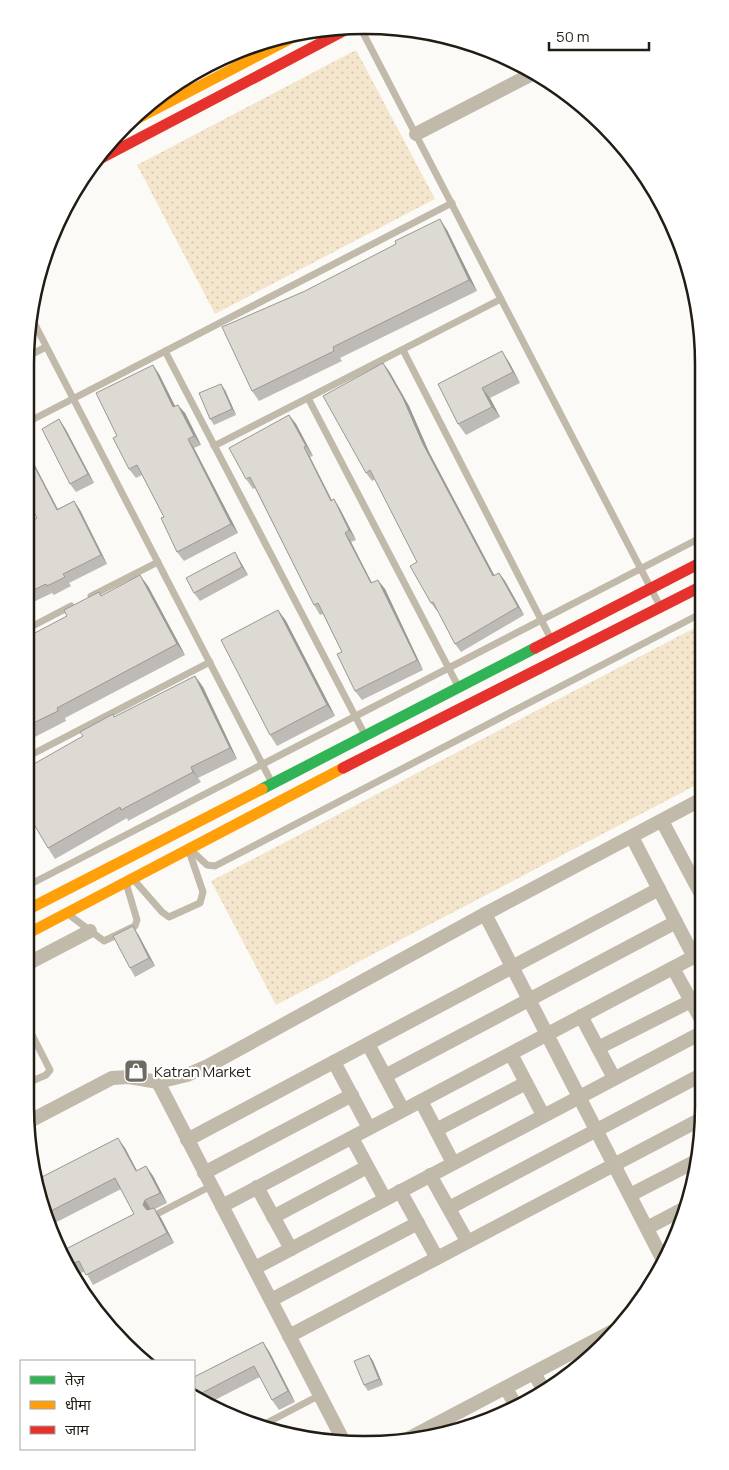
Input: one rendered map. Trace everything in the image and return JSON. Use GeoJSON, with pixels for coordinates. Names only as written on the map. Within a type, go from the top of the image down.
{"type":"FeatureCollection","features":[{"type":"Feature","properties":{"kind":"street"},"geometry":{"type":"LineString","coordinates":[[110,154],[337,35]]}},
{"type":"Feature","properties":{"kind":"street"},"geometry":{"type":"LineString","coordinates":[[152,111],[277,46]]}},
{"type":"Feature","properties":{"kind":"street"},"geometry":{"type":"LineString","coordinates":[[416,134],[527,77]]}},
{"type":"Feature","properties":{"kind":"street"},"geometry":{"type":"LineString","coordinates":[[34,906],[695,566]]}},
{"type":"Feature","properties":{"kind":"street"},"geometry":{"type":"LineString","coordinates":[[34,930],[130,881],[188,848],[281,800],[695,590]]}},
{"type":"Feature","properties":{"kind":"street"},"geometry":{"type":"LineString","coordinates":[[34,1119],[112,1078],[129,1077],[158,1082],[187,1075],[208,1066],[484,914],[695,804]]}},
{"type":"Feature","properties":{"kind":"street"},"geometry":{"type":"LineString","coordinates":[[662,821],[695,869]]}},
{"type":"Feature","properties":{"kind":"street"},"geometry":{"type":"LineString","coordinates":[[632,837],[676,922],[695,950]]}},
{"type":"Feature","properties":{"kind":"street"},"geometry":{"type":"LineString","coordinates":[[186,1140],[659,889]]}},
{"type":"Feature","properties":{"kind":"street"},"geometry":{"type":"LineString","coordinates":[[484,914],[661,1252]]}},
{"type":"Feature","properties":{"kind":"street"},"geometry":{"type":"LineString","coordinates":[[385,1076],[676,922]]}},
{"type":"Feature","properties":{"kind":"street"},"geometry":{"type":"LineString","coordinates":[[34,960],[90,931]]}},
{"type":"Feature","properties":{"kind":"street"},"geometry":{"type":"LineString","coordinates":[[222,1206],[695,957]]}},
{"type":"Feature","properties":{"kind":"street"},"geometry":{"type":"LineString","coordinates":[[673,968],[695,1008]]}},
{"type":"Feature","properties":{"kind":"street"},"geometry":{"type":"LineString","coordinates":[[598,1048],[691,1001]]}},
{"type":"Feature","properties":{"kind":"street"},"geometry":{"type":"LineString","coordinates":[[581,1016],[614,1078]]}},
{"type":"Feature","properties":{"kind":"street"},"geometry":{"type":"LineString","coordinates":[[255,1268],[695,1036]]}},
{"type":"Feature","properties":{"kind":"street"},"geometry":{"type":"LineString","coordinates":[[368,1044],[403,1110]]}},
{"type":"Feature","properties":{"kind":"street"},"geometry":{"type":"LineString","coordinates":[[510,1054],[543,1115]]}},
{"type":"Feature","properties":{"kind":"street"},"geometry":{"type":"LineString","coordinates":[[334,1062],[369,1128]]}},
{"type":"Feature","properties":{"kind":"street"},"geometry":{"type":"LineString","coordinates":[[449,1208],[695,1078]]}},
{"type":"Feature","properties":{"kind":"street"},"geometry":{"type":"LineString","coordinates":[[158,1082],[186,1140],[255,1268],[340,1436]]}},
{"type":"Feature","properties":{"kind":"street"},"geometry":{"type":"LineString","coordinates":[[436,1130],[526,1083]]}},
{"type":"Feature","properties":{"kind":"street"},"geometry":{"type":"LineString","coordinates":[[204,1173],[352,1095]]}},
{"type":"Feature","properties":{"kind":"street"},"geometry":{"type":"LineString","coordinates":[[421,1101],[453,1163]]}},
{"type":"Feature","properties":{"kind":"street"},"geometry":{"type":"LineString","coordinates":[[289,1336],[695,1122]]}},
{"type":"Feature","properties":{"kind":"street"},"geometry":{"type":"LineString","coordinates":[[352,1138],[385,1199]]}},
{"type":"Feature","properties":{"kind":"street"},"geometry":{"type":"LineString","coordinates":[[630,1195],[690,1164]]}},
{"type":"Feature","properties":{"kind":"street"},"geometry":{"type":"LineString","coordinates":[[273,1217],[368,1167]]}},
{"type":"Feature","properties":{"kind":"street"},"geometry":{"type":"LineString","coordinates":[[430,1175],[467,1242]]}},
{"type":"Feature","properties":{"kind":"street"},"geometry":{"type":"LineString","coordinates":[[257,1187],[291,1249]]}},
{"type":"Feature","properties":{"kind":"street"},"geometry":{"type":"LineString","coordinates":[[400,1191],[436,1258]]}},
{"type":"Feature","properties":{"kind":"street"},"geometry":{"type":"LineString","coordinates":[[647,1228],[678,1213]]}},
{"type":"Feature","properties":{"kind":"street"},"geometry":{"type":"LineString","coordinates":[[271,1300],[418,1224]]}},
{"type":"Feature","properties":{"kind":"street"},"geometry":{"type":"LineString","coordinates":[[424,1431],[598,1339]]}},
{"type":"Feature","properties":{"kind":"street"},"geometry":{"type":"LineString","coordinates":[[534,1373],[541,1385]]}},
{"type":"Feature","properties":{"kind":"street"},"geometry":{"type":"LineString","coordinates":[[506,1388],[513,1401]]}},
{"type":"Feature","properties":{"kind":"lane"},"geometry":{"type":"LineString","coordinates":[[364,34],[660,607]]}},
{"type":"Feature","properties":{"kind":"lane"},"geometry":{"type":"LineString","coordinates":[[34,419],[452,204]]}},
{"type":"Feature","properties":{"kind":"lane"},"geometry":{"type":"LineString","coordinates":[[214,446],[501,299]]}},
{"type":"Feature","properties":{"kind":"lane"},"geometry":{"type":"LineString","coordinates":[[36,327],[281,800]]}},
{"type":"Feature","properties":{"kind":"lane"},"geometry":{"type":"LineString","coordinates":[[34,353],[46,347]]}},
{"type":"Feature","properties":{"kind":"lane"},"geometry":{"type":"LineString","coordinates":[[403,350],[551,640]]}},
{"type":"Feature","properties":{"kind":"lane"},"geometry":{"type":"LineString","coordinates":[[165,351],[365,735]]}},
{"type":"Feature","properties":{"kind":"lane"},"geometry":{"type":"LineString","coordinates":[[308,398],[458,687]]}},
{"type":"Feature","properties":{"kind":"lane"},"geometry":{"type":"LineString","coordinates":[[34,881],[695,540]]}},
{"type":"Feature","properties":{"kind":"lane"},"geometry":{"type":"LineString","coordinates":[[87,598],[158,562]]}},
{"type":"Feature","properties":{"kind":"lane"},"geometry":{"type":"LineString","coordinates":[[34,626],[78,602]]}},
{"type":"Feature","properties":{"kind":"lane"},"geometry":{"type":"LineString","coordinates":[[188,848],[207,865],[214,866],[695,617]]}},
{"type":"Feature","properties":{"kind":"lane"},"geometry":{"type":"LineString","coordinates":[[34,753],[210,662]]}},
{"type":"Feature","properties":{"kind":"lane"},"geometry":{"type":"LineString","coordinates":[[130,881],[169,917],[200,902],[203,892],[188,848]]}},
{"type":"Feature","properties":{"kind":"lane"},"geometry":{"type":"LineString","coordinates":[[67,913],[104,941],[108,940],[137,923],[130,881]]}},
{"type":"Feature","properties":{"kind":"lane"},"geometry":{"type":"LineString","coordinates":[[34,1039],[50,1070],[46,1075],[34,1080]]}},
{"type":"Feature","properties":{"kind":"lane"},"geometry":{"type":"LineString","coordinates":[[155,1215],[211,1186]]}},
{"type":"Feature","properties":{"kind":"lane"},"geometry":{"type":"LineString","coordinates":[[269,1422],[320,1395]]}},
{"type":"Feature","properties":{"kind":"shaded area"},"geometry":{"type":"Polygon","coordinates":[[[356,50],[435,199],[215,314],[137,165],[356,50]]]}},
{"type":"Feature","properties":{"kind":"shaded area"},"geometry":{"type":"Polygon","coordinates":[[[695,628],[695,786],[276,1005],[211,881],[695,628]]]}},
{"type":"Feature","properties":{"kind":"building"},"geometry":{"type":"Polygon","coordinates":[[[440,219],[469,280],[333,347],[334,351],[252,391],[222,327],[305,291],[396,244],[395,241],[440,219]]]}},
{"type":"Feature","properties":{"kind":"building"},"geometry":{"type":"Polygon","coordinates":[[[502,351],[513,372],[482,388],[492,407],[458,424],[438,384],[502,351]]]}},
{"type":"Feature","properties":{"kind":"building"},"geometry":{"type":"Polygon","coordinates":[[[383,363],[403,398],[423,444],[493,576],[499,573],[518,607],[455,644],[433,602],[431,603],[410,566],[417,562],[370,470],[366,473],[323,396],[383,363]]]}},
{"type":"Feature","properties":{"kind":"building"},"geometry":{"type":"Polygon","coordinates":[[[153,365],[173,407],[178,405],[194,436],[188,439],[231,524],[177,552],[161,518],[164,517],[137,465],[129,469],[113,438],[117,436],[96,393],[153,365]]]}},
{"type":"Feature","properties":{"kind":"building"},"geometry":{"type":"Polygon","coordinates":[[[221,384],[232,409],[210,419],[199,393],[221,384]]]}},
{"type":"Feature","properties":{"kind":"building"},"geometry":{"type":"Polygon","coordinates":[[[289,415],[306,446],[304,447],[331,501],[334,499],[349,530],[345,533],[371,583],[378,580],[417,660],[355,691],[337,654],[342,652],[318,603],[314,605],[250,477],[246,479],[229,448],[289,415]]]}},
{"type":"Feature","properties":{"kind":"building"},"geometry":{"type":"Polygon","coordinates":[[[59,419],[88,474],[70,484],[42,429],[59,419]]]}},
{"type":"Feature","properties":{"kind":"building"},"geometry":{"type":"Polygon","coordinates":[[[34,465],[57,510],[74,501],[101,555],[63,574],[65,577],[34,590],[34,520],[37,518],[34,512],[34,465]]]}},
{"type":"Feature","properties":{"kind":"building"},"geometry":{"type":"Polygon","coordinates":[[[235,552],[242,567],[194,593],[186,578],[235,552]]]}},
{"type":"Feature","properties":{"kind":"building"},"geometry":{"type":"Polygon","coordinates":[[[140,575],[177,644],[57,708],[58,711],[34,723],[34,633],[67,616],[64,610],[99,592],[101,596],[140,575]]]}},
{"type":"Feature","properties":{"kind":"building"},"geometry":{"type":"Polygon","coordinates":[[[278,610],[327,705],[270,735],[221,640],[278,610]]]}},
{"type":"Feature","properties":{"kind":"building"},"geometry":{"type":"Polygon","coordinates":[[[195,676],[230,748],[191,767],[193,772],[121,810],[120,807],[48,848],[34,824],[34,764],[83,736],[80,732],[113,714],[114,717],[195,676]]]}},
{"type":"Feature","properties":{"kind":"building"},"geometry":{"type":"Polygon","coordinates":[[[133,926],[149,958],[130,968],[113,936],[133,926]]]}},
{"type":"Feature","properties":{"kind":"building"},"geometry":{"type":"Polygon","coordinates":[[[118,1138],[136,1171],[146,1166],[160,1193],[145,1200],[143,1205],[147,1210],[154,1208],[167,1233],[86,1275],[79,1261],[74,1263],[67,1249],[134,1214],[115,1178],[51,1211],[42,1177],[118,1138]]]}},
{"type":"Feature","properties":{"kind":"building"},"geometry":{"type":"Polygon","coordinates":[[[263,1342],[288,1391],[272,1400],[254,1366],[201,1393],[195,1390],[195,1376],[263,1342]]]}},
{"type":"Feature","properties":{"kind":"building"},"geometry":{"type":"Polygon","coordinates":[[[369,1355],[379,1379],[364,1385],[354,1361],[369,1355]]]}},
{"type":"Feature","properties":{"kind":"traffic: fast"},"geometry":{"type":"LineString","coordinates":[[262,789],[535,648]]}},
{"type":"Feature","properties":{"kind":"traffic: slow"},"geometry":{"type":"LineString","coordinates":[[152,111],[277,46]]}},
{"type":"Feature","properties":{"kind":"traffic: slow"},"geometry":{"type":"LineString","coordinates":[[34,930],[343,768]]}},
{"type":"Feature","properties":{"kind":"traffic: slow"},"geometry":{"type":"LineString","coordinates":[[34,906],[262,789]]}},
{"type":"Feature","properties":{"kind":"traffic: jam"},"geometry":{"type":"LineString","coordinates":[[110,154],[336,35]]}},
{"type":"Feature","properties":{"kind":"traffic: jam"},"geometry":{"type":"LineString","coordinates":[[535,648],[695,566]]}},
{"type":"Feature","properties":{"kind":"traffic: jam"},"geometry":{"type":"LineString","coordinates":[[343,768],[695,590]]}},
{"type":"Feature","properties":{"kind":"place","name":"Katran Market"},"geometry":{"type":"Point","coordinates":[136,1071]}}]}
